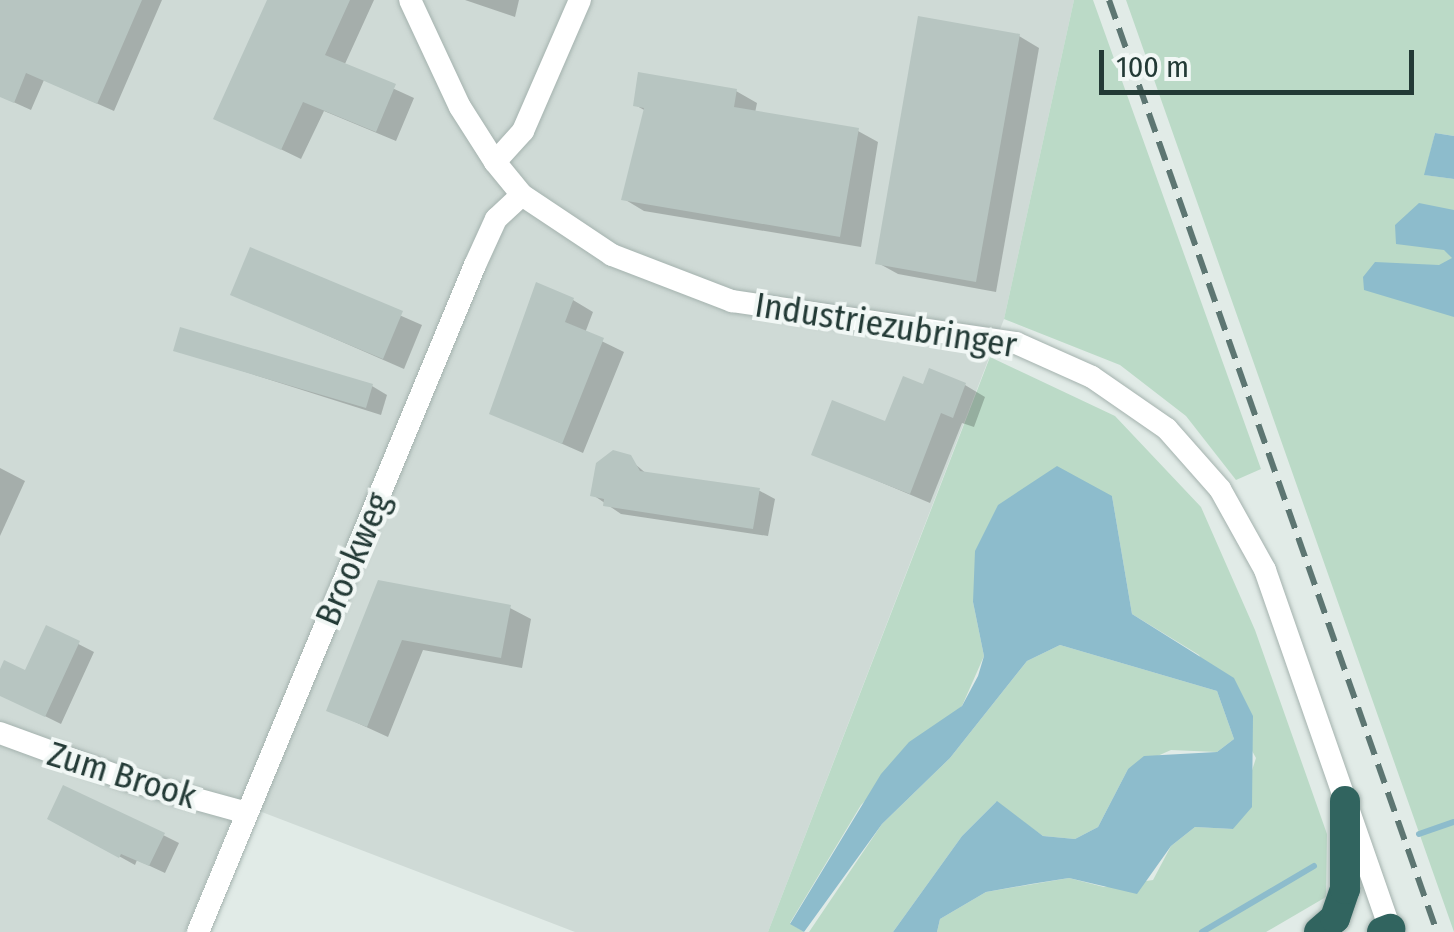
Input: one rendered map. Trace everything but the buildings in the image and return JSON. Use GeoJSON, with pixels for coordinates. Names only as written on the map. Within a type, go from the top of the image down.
{"type":"FeatureCollection","features":[{"type":"Feature","properties":{"kind":"highway"},"geometry":{"type":"LineString","coordinates":[[1319,932],[1335,918],[1345,889],[1345,801]]}},
{"type":"Feature","properties":{"kind":"street","name":"Industriezubringer"},"geometry":{"type":"LineString","coordinates":[[410,0],[460,107],[495,162],[522,195],[612,256],[670,282],[732,301],[994,337],[1066,362],[1143,410],[1204,468],[1248,536],[1388,931]]}},
{"type":"Feature","properties":{"kind":"street"},"geometry":{"type":"LineString","coordinates":[[495,162],[523,131],[580,0]]}},
{"type":"Feature","properties":{"kind":"street","name":"Brookweg"},"geometry":{"type":"LineString","coordinates":[[198,932],[475,265],[496,219],[522,195]]}},
{"type":"Feature","properties":{"kind":"street","name":"Zum Brook"},"geometry":{"type":"LineString","coordinates":[[0,733],[131,781],[246,813]]}},
{"type":"Feature","properties":{"kind":"shaded area"},"geometry":{"type":"Polygon","coordinates":[[[0,0],[1074,0],[1004,319],[768,932],[575,932],[238,803],[185,932],[0,932],[0,0]]]}},
{"type":"Feature","properties":{"kind":"green space"},"geometry":{"type":"Polygon","coordinates":[[[1074,0],[1093,0],[1261,469],[1236,480],[1186,416],[1120,365],[1004,319],[1074,0]]]}},
{"type":"Feature","properties":{"kind":"green space"},"geometry":{"type":"Polygon","coordinates":[[[1126,0],[1454,0],[1454,136],[1435,133],[1425,175],[1454,179],[1454,932],[1126,0]]]}},
{"type":"Feature","properties":{"kind":"green space"},"geometry":{"type":"Polygon","coordinates":[[[990,357],[1115,416],[1201,507],[1255,630],[1327,834],[1326,897],[1266,932],[937,932],[940,919],[986,892],[1069,878],[1104,887],[1153,880],[1171,846],[1195,827],[1233,829],[1256,758],[1199,655],[1132,614],[1112,496],[973,602],[984,656],[962,706],[861,805],[790,923],[804,932],[768,932],[990,357]]]}},
{"type":"Feature","properties":{"kind":"green space"},"geometry":{"type":"Polygon","coordinates":[[[1060,645],[1217,691],[1234,739],[1217,752],[1171,750],[1128,769],[1098,827],[1075,839],[1043,836],[996,802],[962,836],[893,932],[809,932],[882,824],[950,758],[1027,661],[1060,645]]]}},
{"type":"Feature","properties":{"kind":"water"},"geometry":{"type":"Polygon","coordinates":[[[1435,133],[1454,136],[1454,179],[1424,175],[1435,133]]]}},
{"type":"Feature","properties":{"kind":"water"},"geometry":{"type":"Polygon","coordinates":[[[1419,203],[1454,210],[1454,317],[1364,290],[1363,277],[1375,262],[1439,265],[1452,258],[1444,250],[1396,244],[1395,225],[1419,203]]]}},
{"type":"Feature","properties":{"kind":"water"},"geometry":{"type":"Polygon","coordinates":[[[1057,466],[1112,496],[1132,614],[1234,678],[1253,716],[1252,807],[1233,829],[1195,827],[1171,846],[1137,894],[1069,878],[986,892],[940,919],[937,932],[893,932],[962,836],[997,801],[1043,836],[1075,839],[1098,827],[1128,769],[1144,756],[1217,752],[1234,739],[1217,691],[1060,645],[1027,661],[950,758],[882,824],[804,932],[790,924],[881,774],[909,742],[962,706],[978,676],[984,656],[973,602],[975,551],[998,505],[1057,466]]]}},
{"type":"Feature","properties":{"kind":"waterway"},"geometry":{"type":"LineString","coordinates":[[1419,834],[1454,822]]}},
{"type":"Feature","properties":{"kind":"waterway"},"geometry":{"type":"LineString","coordinates":[[1202,932],[1314,866]]}},
{"type":"Feature","properties":{"kind":"railway"},"geometry":{"type":"LineString","coordinates":[[1109,0],[1437,932]]}}]}
